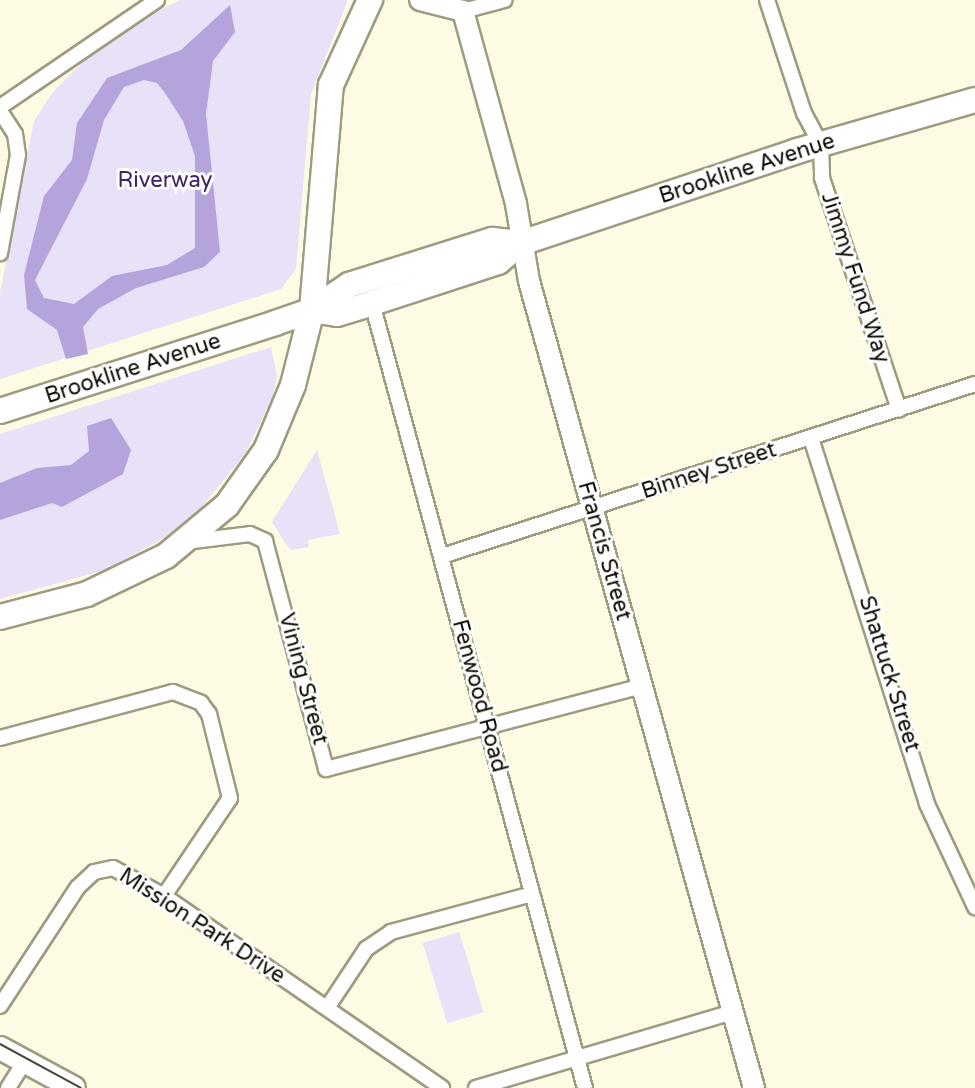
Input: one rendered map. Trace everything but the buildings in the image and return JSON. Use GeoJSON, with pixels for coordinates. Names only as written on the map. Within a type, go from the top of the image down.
{"type":"FeatureCollection","features":[{"type":"Feature","properties":{"kind":"highway"},"geometry":{"type":"LineString","coordinates":[[0,617],[99,590],[185,542],[227,505],[266,450],[293,385],[312,310],[330,93],[343,50],[370,0]]}},
{"type":"Feature","properties":{"kind":"highway","name":"Brookline Avenue"},"geometry":{"type":"LineString","coordinates":[[312,310],[337,314],[372,303],[498,262],[521,243],[821,145],[975,100]]}},
{"type":"Feature","properties":{"kind":"highway","name":"Brookline Avenue"},"geometry":{"type":"LineString","coordinates":[[0,411],[312,310],[340,288],[492,240],[521,243]]}},
{"type":"Feature","properties":{"kind":"main road"},"geometry":{"type":"LineString","coordinates":[[420,0],[463,11]]}},
{"type":"Feature","properties":{"kind":"main road","name":"Francis Street"},"geometry":{"type":"LineString","coordinates":[[463,11],[516,204],[521,243],[592,508],[754,1088]]}},
{"type":"Feature","properties":{"kind":"main road"},"geometry":{"type":"LineString","coordinates":[[0,1048],[74,1088]]}},
{"type":"Feature","properties":{"kind":"street"},"geometry":{"type":"LineString","coordinates":[[0,253],[18,155],[15,134],[0,109],[157,0]]}},
{"type":"Feature","properties":{"kind":"street"},"geometry":{"type":"LineString","coordinates":[[463,11],[505,0]]}},
{"type":"Feature","properties":{"kind":"street"},"geometry":{"type":"LineString","coordinates":[[767,0],[804,113],[821,145]]}},
{"type":"Feature","properties":{"kind":"street","name":"Jimmy Fund Way"},"geometry":{"type":"LineString","coordinates":[[821,145],[822,178],[899,410]]}},
{"type":"Feature","properties":{"kind":"street","name":"Fenwood Road"},"geometry":{"type":"LineString","coordinates":[[372,303],[585,1088]]}},
{"type":"Feature","properties":{"kind":"street","name":"Binney Street"},"geometry":{"type":"LineString","coordinates":[[442,556],[975,384]]}},
{"type":"Feature","properties":{"kind":"street","name":"Shattuck Street"},"geometry":{"type":"LineString","coordinates":[[811,438],[927,804],[971,888],[975,907]]}},
{"type":"Feature","properties":{"kind":"street","name":"Vining Street"},"geometry":{"type":"LineString","coordinates":[[185,542],[259,535],[272,558],[326,769],[642,686]]}},
{"type":"Feature","properties":{"kind":"street"},"geometry":{"type":"LineString","coordinates":[[0,738],[173,692],[201,703],[230,798],[164,896]]}},
{"type":"Feature","properties":{"kind":"street","name":"Mission Park Drive"},"geometry":{"type":"LineString","coordinates":[[0,1006],[90,874],[121,870],[164,896],[442,1088]]}},
{"type":"Feature","properties":{"kind":"street"},"geometry":{"type":"LineString","coordinates":[[327,1008],[366,949],[391,932],[532,894]]}},
{"type":"Feature","properties":{"kind":"street"},"geometry":{"type":"LineString","coordinates":[[476,1088],[576,1055],[732,1012]]}},
{"type":"Feature","properties":{"kind":"street"},"geometry":{"type":"LineString","coordinates":[[8,1088],[25,1061]]}},
{"type":"Feature","properties":{"kind":"green space","name":"Riverway"},"geometry":{"type":"Polygon","coordinates":[[[181,0],[348,0],[311,94],[296,269],[281,289],[0,379],[0,293],[34,121],[53,92],[92,53],[141,18],[181,0]]]}},
{"type":"Feature","properties":{"kind":"green space"},"geometry":{"type":"Polygon","coordinates":[[[271,347],[277,376],[272,399],[245,454],[201,508],[166,537],[105,570],[0,599],[0,434],[271,347]]]}},
{"type":"Feature","properties":{"kind":"green space"},"geometry":{"type":"Polygon","coordinates":[[[317,450],[340,534],[308,540],[309,547],[290,550],[272,522],[317,450]]]}},
{"type":"Feature","properties":{"kind":"green space"},"geometry":{"type":"Polygon","coordinates":[[[459,932],[484,1012],[447,1023],[423,943],[459,932]]]}},
{"type":"Feature","properties":{"kind":"shaded area"},"geometry":{"type":"Polygon","coordinates":[[[230,5],[235,32],[213,61],[206,114],[220,252],[204,267],[136,288],[98,309],[83,327],[88,354],[66,359],[57,330],[27,309],[24,275],[44,196],[72,160],[77,123],[107,78],[181,50],[230,5]],[[144,80],[124,87],[104,120],[87,179],[35,280],[44,298],[74,304],[112,276],[167,265],[195,248],[195,156],[183,121],[157,83],[144,80]]]}},
{"type":"Feature","properties":{"kind":"shaded area"},"geometry":{"type":"Polygon","coordinates":[[[111,418],[131,450],[123,474],[62,507],[52,503],[0,520],[0,483],[37,468],[71,465],[89,451],[87,426],[111,418]]]}},
{"type":"Feature","properties":{"kind":"tram line"},"geometry":{"type":"LineString","coordinates":[[0,1044],[81,1088]]}}]}
